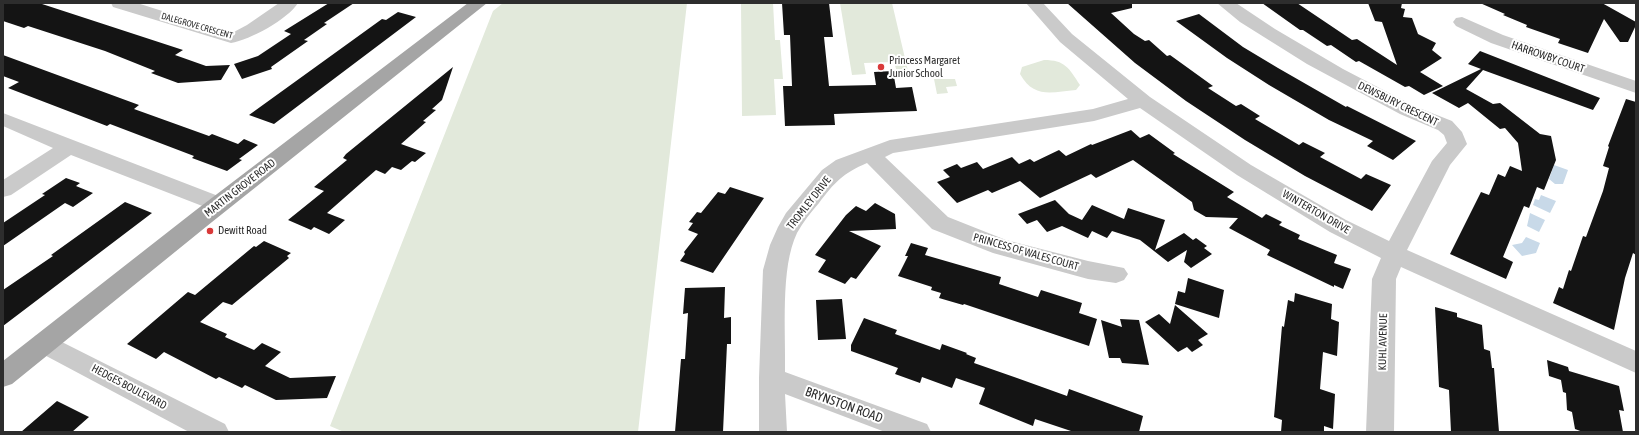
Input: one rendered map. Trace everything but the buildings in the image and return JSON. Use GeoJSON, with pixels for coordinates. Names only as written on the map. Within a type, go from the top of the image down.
{"type":"FeatureCollection","features":[{"type":"Feature","properties":{"kind":"main road","name":"MARTIN GROVE ROAD"},"geometry":{"type":"LineString","coordinates":[[3,376],[218,204],[479,3]]}},
{"type":"Feature","properties":{"kind":"street","name":"DALEGROVE CRESCENT"},"geometry":{"type":"LineString","coordinates":[[119,3],[231,38],[238,38],[290,3]]}},
{"type":"Feature","properties":{"kind":"street","name":"WINTERTON DRIVE"},"geometry":{"type":"LineString","coordinates":[[1034,3],[1066,38],[1142,100],[1251,174],[1338,226],[1394,254],[1636,362]]}},
{"type":"Feature","properties":{"kind":"street","name":"DEWSBURY CRESCENT"},"geometry":{"type":"LineString","coordinates":[[1225,3],[1271,36],[1322,66],[1408,110],[1445,126],[1454,133],[1457,144],[1442,162],[1394,254]]}},
{"type":"Feature","properties":{"kind":"street","name":"HARROWBY COURT"},"geometry":{"type":"LineString","coordinates":[[1462,22],[1497,39],[1636,87]]}},
{"type":"Feature","properties":{"kind":"street","name":"TROMLEY DRIVE"},"geometry":{"type":"LineString","coordinates":[[773,432],[772,378],[776,270],[783,239],[794,219],[830,175],[844,165],[890,146],[918,144],[1094,115],[1142,100]]}},
{"type":"Feature","properties":{"kind":"street"},"geometry":{"type":"LineString","coordinates":[[3,119],[69,147],[218,204]]}},
{"type":"Feature","properties":{"kind":"street"},"geometry":{"type":"LineString","coordinates":[[3,190],[69,147]]}},
{"type":"Feature","properties":{"kind":"street","name":"PRINCESS OF WALES COURT"},"geometry":{"type":"LineString","coordinates":[[870,154],[940,223],[1001,247],[1088,270],[1116,274]]}},
{"type":"Feature","properties":{"kind":"street","name":"KUHL AVENUE"},"geometry":{"type":"LineString","coordinates":[[1380,432],[1384,279],[1394,254]]}},
{"type":"Feature","properties":{"kind":"street","name":"HEDGES BOULEVARD"},"geometry":{"type":"LineString","coordinates":[[44,343],[215,432]]}},
{"type":"Feature","properties":{"kind":"street","name":"BRYNSTON ROAD"},"geometry":{"type":"LineString","coordinates":[[772,378],[917,432]]}},
{"type":"Feature","properties":{"kind":"shaded area"},"geometry":{"type":"Polygon","coordinates":[[[503,3],[687,3],[638,432],[344,432],[330,426],[493,11],[503,3]]]}},
{"type":"Feature","properties":{"kind":"shaded area"},"geometry":{"type":"Polygon","coordinates":[[[741,3],[773,3],[775,40],[780,40],[783,79],[774,79],[776,115],[742,116],[741,3]]]}},
{"type":"Feature","properties":{"kind":"shaded area"},"geometry":{"type":"Polygon","coordinates":[[[840,3],[892,3],[908,71],[897,72],[894,62],[864,63],[866,74],[852,75],[840,3]]]}},
{"type":"Feature","properties":{"kind":"shaded area"},"geometry":{"type":"Polygon","coordinates":[[[1044,60],[1062,63],[1066,66],[1080,85],[1076,90],[1044,92],[1038,91],[1025,82],[1020,74],[1022,67],[1044,60]]]}},
{"type":"Feature","properties":{"kind":"shaded area"},"geometry":{"type":"Polygon","coordinates":[[[934,79],[955,79],[957,86],[946,87],[948,93],[937,94],[934,79]]]}},
{"type":"Feature","properties":{"kind":"water"},"geometry":{"type":"Polygon","coordinates":[[[1554,165],[1568,170],[1563,184],[1555,184],[1549,179],[1554,165]]]}},
{"type":"Feature","properties":{"kind":"water"},"geometry":{"type":"Polygon","coordinates":[[[1541,195],[1556,201],[1550,213],[1533,205],[1535,199],[1539,200],[1541,195]]]}},
{"type":"Feature","properties":{"kind":"water"},"geometry":{"type":"Polygon","coordinates":[[[1530,213],[1545,220],[1539,232],[1527,226],[1530,213]]]}},
{"type":"Feature","properties":{"kind":"water"},"geometry":{"type":"Polygon","coordinates":[[[1526,237],[1540,243],[1536,253],[1522,256],[1512,245],[1522,243],[1526,237]]]}},
{"type":"Feature","properties":{"kind":"place","name":"Princess Margaret Junior School"},"geometry":{"type":"Point","coordinates":[881,67]}},
{"type":"Feature","properties":{"kind":"place","name":"Dewitt Road"},"geometry":{"type":"Point","coordinates":[210,231]}}]}
